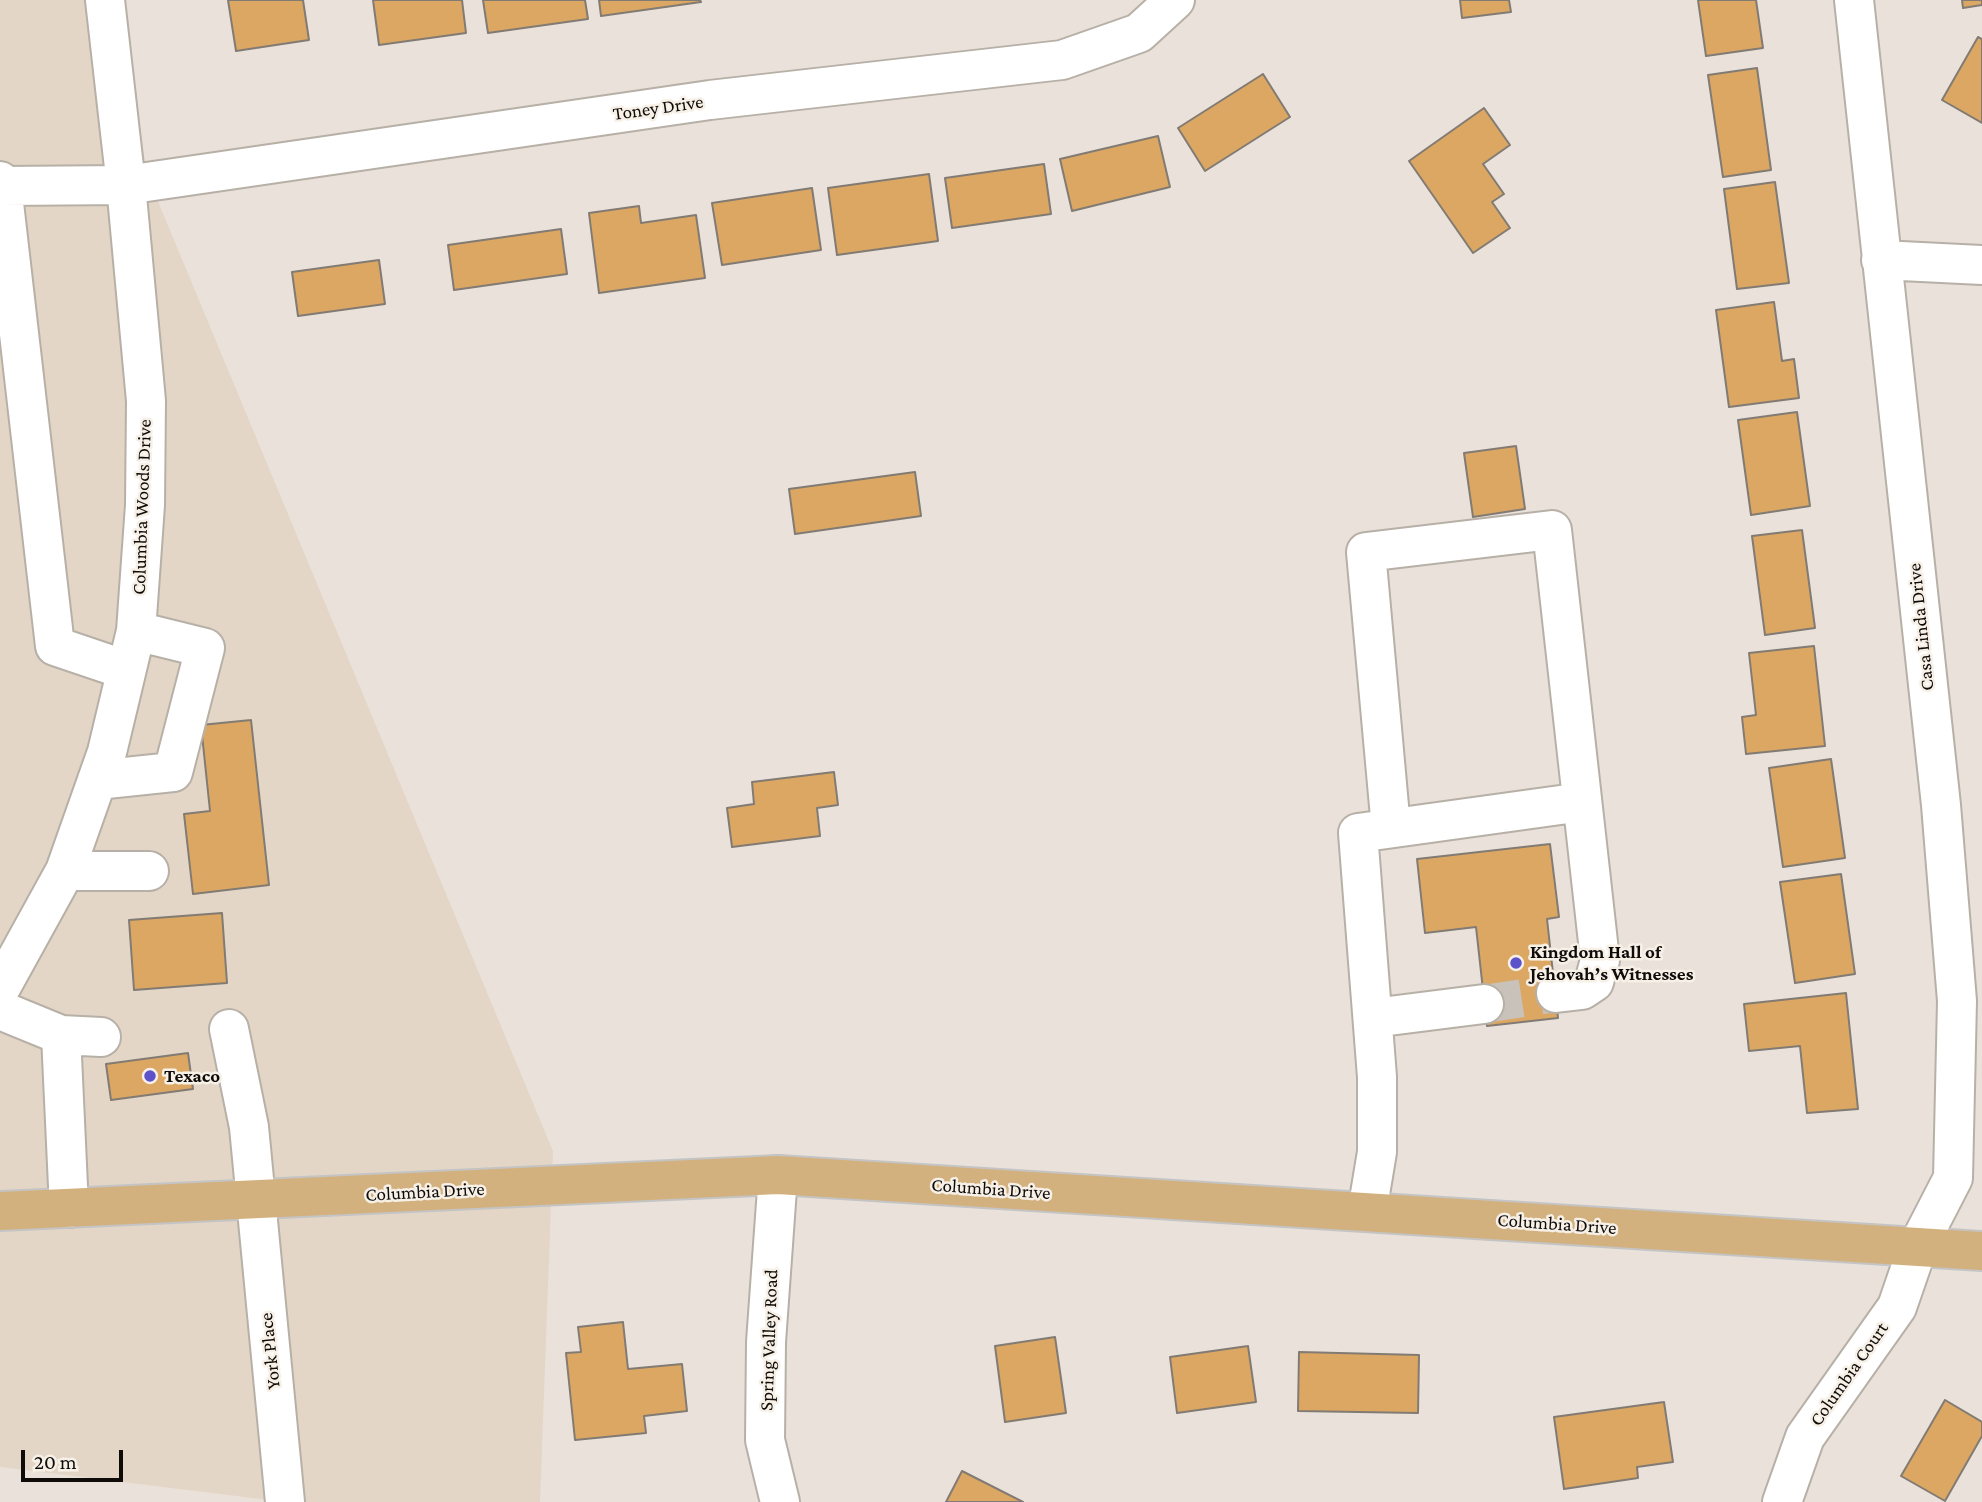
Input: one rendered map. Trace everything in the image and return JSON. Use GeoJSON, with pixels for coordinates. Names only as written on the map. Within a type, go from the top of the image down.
{"type":"FeatureCollection","features":[{"type":"Feature","properties":{"kind":"main road","name":"Columbia Drive"},"geometry":{"type":"LineString","coordinates":[[0,1211],[778,1175],[1982,1251]]}},
{"type":"Feature","properties":{"kind":"street","name":"Columbia Woods Drive"},"geometry":{"type":"LineString","coordinates":[[0,989],[65,871],[107,752],[136,631],[145,505],[146,401],[105,0]]}},
{"type":"Feature","properties":{"kind":"street","name":"Toney Drive"},"geometry":{"type":"LineString","coordinates":[[1,184],[126,185],[710,100],[1062,60],[1139,33],[1175,0]]}},
{"type":"Feature","properties":{"kind":"street","name":"Casa Linda Drive"},"geometry":{"type":"LineString","coordinates":[[1854,0],[1941,805],[1957,1001],[1953,1178],[1918,1247]]}},
{"type":"Feature","properties":{"kind":"street"},"geometry":{"type":"LineString","coordinates":[[1,184],[55,646],[127,670]]}},
{"type":"Feature","properties":{"kind":"street"},"geometry":{"type":"LineString","coordinates":[[1881,260],[1982,265]]}},
{"type":"Feature","properties":{"kind":"street"},"geometry":{"type":"LineString","coordinates":[[1391,828],[1366,552],[1552,530],[1600,960],[1594,982],[1582,990],[1556,993]]}},
{"type":"Feature","properties":{"kind":"street"},"geometry":{"type":"LineString","coordinates":[[97,780],[173,772],[205,648],[136,631]]}},
{"type":"Feature","properties":{"kind":"street"},"geometry":{"type":"LineString","coordinates":[[1367,1212],[1377,1153],[1377,1077],[1358,833],[1582,802]]}},
{"type":"Feature","properties":{"kind":"street"},"geometry":{"type":"LineString","coordinates":[[65,871],[149,871]]}},
{"type":"Feature","properties":{"kind":"street"},"geometry":{"type":"LineString","coordinates":[[1373,1018],[1484,1004]]}},
{"type":"Feature","properties":{"kind":"street"},"geometry":{"type":"LineString","coordinates":[[0,1010],[61,1035],[101,1037]]}},
{"type":"Feature","properties":{"kind":"street","name":"York Place"},"geometry":{"type":"LineString","coordinates":[[229,1029],[249,1127],[285,1502]]}},
{"type":"Feature","properties":{"kind":"street"},"geometry":{"type":"LineString","coordinates":[[61,1035],[69,1208]]}},
{"type":"Feature","properties":{"kind":"street","name":"Spring Valley Road"},"geometry":{"type":"LineString","coordinates":[[778,1175],[766,1342],[765,1440],[780,1502]]}},
{"type":"Feature","properties":{"kind":"street","name":"Columbia Court"},"geometry":{"type":"LineString","coordinates":[[1782,1502],[1805,1437],[1897,1307],[1918,1247]]}},
{"type":"Feature","properties":{"kind":"shaded area"},"geometry":{"type":"Polygon","coordinates":[[[0,0],[122,0],[147,175],[553,1151],[540,1502],[285,1502],[0,1467],[0,0]]]}},
{"type":"Feature","properties":{"kind":"building"},"geometry":{"type":"Polygon","coordinates":[[[228,0],[303,0],[309,40],[236,51],[228,0]]]}},
{"type":"Feature","properties":{"kind":"building"},"geometry":{"type":"Polygon","coordinates":[[[373,0],[462,0],[466,33],[379,45],[373,0]]]}},
{"type":"Feature","properties":{"kind":"building"},"geometry":{"type":"Polygon","coordinates":[[[483,0],[585,0],[588,19],[488,33],[483,0]]]}},
{"type":"Feature","properties":{"kind":"building"},"geometry":{"type":"Polygon","coordinates":[[[599,0],[700,0],[701,2],[601,16],[599,0]]]}},
{"type":"Feature","properties":{"kind":"building"},"geometry":{"type":"Polygon","coordinates":[[[1460,0],[1509,0],[1511,12],[1462,18],[1460,0]]]}},
{"type":"Feature","properties":{"kind":"building"},"geometry":{"type":"Polygon","coordinates":[[[1698,0],[1756,0],[1763,48],[1706,56],[1698,0]]]}},
{"type":"Feature","properties":{"kind":"building"},"geometry":{"type":"Polygon","coordinates":[[[1962,0],[1982,0],[1982,5],[1963,8],[1962,0]]]}},
{"type":"Feature","properties":{"kind":"building"},"geometry":{"type":"Polygon","coordinates":[[[1978,37],[1982,39],[1982,123],[1942,100],[1978,37]]]}},
{"type":"Feature","properties":{"kind":"building"},"geometry":{"type":"Polygon","coordinates":[[[1757,68],[1771,170],[1723,177],[1708,75],[1757,68]]]}},
{"type":"Feature","properties":{"kind":"building"},"geometry":{"type":"Polygon","coordinates":[[[1263,74],[1290,117],[1205,171],[1178,128],[1263,74]]]}},
{"type":"Feature","properties":{"kind":"building"},"geometry":{"type":"Polygon","coordinates":[[[1484,108],[1510,145],[1483,164],[1504,194],[1492,202],[1510,228],[1473,253],[1409,161],[1484,108]]]}},
{"type":"Feature","properties":{"kind":"building"},"geometry":{"type":"Polygon","coordinates":[[[1158,136],[1170,187],[1072,211],[1060,159],[1158,136]]]}},
{"type":"Feature","properties":{"kind":"building"},"geometry":{"type":"Polygon","coordinates":[[[1044,164],[1051,214],[952,228],[945,178],[1044,164]]]}},
{"type":"Feature","properties":{"kind":"building"},"geometry":{"type":"Polygon","coordinates":[[[929,174],[938,241],[837,255],[828,188],[929,174]]]}},
{"type":"Feature","properties":{"kind":"building"},"geometry":{"type":"Polygon","coordinates":[[[1775,182],[1789,283],[1737,289],[1724,189],[1775,182]]]}},
{"type":"Feature","properties":{"kind":"building"},"geometry":{"type":"Polygon","coordinates":[[[812,188],[821,250],[722,265],[712,203],[812,188]]]}},
{"type":"Feature","properties":{"kind":"building"},"geometry":{"type":"Polygon","coordinates":[[[639,206],[641,223],[696,215],[705,278],[599,293],[589,213],[639,206]]]}},
{"type":"Feature","properties":{"kind":"building"},"geometry":{"type":"Polygon","coordinates":[[[561,229],[567,274],[454,290],[448,245],[561,229]]]}},
{"type":"Feature","properties":{"kind":"building"},"geometry":{"type":"Polygon","coordinates":[[[379,260],[385,304],[298,316],[292,272],[379,260]]]}},
{"type":"Feature","properties":{"kind":"building"},"geometry":{"type":"Polygon","coordinates":[[[1774,302],[1782,361],[1794,359],[1799,398],[1729,407],[1716,310],[1774,302]]]}},
{"type":"Feature","properties":{"kind":"building"},"geometry":{"type":"Polygon","coordinates":[[[1797,412],[1810,506],[1751,515],[1738,420],[1797,412]]]}},
{"type":"Feature","properties":{"kind":"building"},"geometry":{"type":"Polygon","coordinates":[[[1516,446],[1525,509],[1473,517],[1464,453],[1516,446]]]}},
{"type":"Feature","properties":{"kind":"building"},"geometry":{"type":"Polygon","coordinates":[[[915,472],[921,516],[795,534],[789,489],[915,472]]]}},
{"type":"Feature","properties":{"kind":"building"},"geometry":{"type":"Polygon","coordinates":[[[1802,530],[1815,628],[1765,635],[1752,536],[1802,530]]]}},
{"type":"Feature","properties":{"kind":"building"},"geometry":{"type":"Polygon","coordinates":[[[1814,646],[1825,746],[1746,754],[1742,717],[1756,715],[1749,653],[1814,646]]]}},
{"type":"Feature","properties":{"kind":"building"},"geometry":{"type":"Polygon","coordinates":[[[251,720],[269,885],[193,894],[184,814],[210,811],[201,725],[251,720]]]}},
{"type":"Feature","properties":{"kind":"building"},"geometry":{"type":"Polygon","coordinates":[[[1831,759],[1845,858],[1783,867],[1769,768],[1831,759]]]}},
{"type":"Feature","properties":{"kind":"building"},"geometry":{"type":"Polygon","coordinates":[[[834,772],[838,805],[817,808],[820,836],[732,847],[727,808],[754,804],[752,782],[834,772]]]}},
{"type":"Feature","properties":{"kind":"building","name":"Kingdom Hall of Jehovah’s Witnesses"},"geometry":{"type":"Polygon","coordinates":[[[1550,844],[1559,917],[1547,919],[1558,1018],[1487,1026],[1476,927],[1425,933],[1417,859],[1550,844]]]}},
{"type":"Feature","properties":{"kind":"building"},"geometry":{"type":"Polygon","coordinates":[[[1841,874],[1855,974],[1795,983],[1780,882],[1841,874]]]}},
{"type":"Feature","properties":{"kind":"building"},"geometry":{"type":"Polygon","coordinates":[[[222,913],[227,983],[134,990],[129,920],[222,913]]]}},
{"type":"Feature","properties":{"kind":"building"},"geometry":{"type":"Polygon","coordinates":[[[1846,993],[1858,1109],[1807,1113],[1800,1046],[1749,1051],[1744,1004],[1846,993]]]}},
{"type":"Feature","properties":{"kind":"building","name":"Texaco"},"geometry":{"type":"Polygon","coordinates":[[[188,1053],[193,1089],[111,1100],[106,1064],[188,1053]]]}},
{"type":"Feature","properties":{"kind":"building"},"geometry":{"type":"Polygon","coordinates":[[[623,1322],[628,1369],[682,1364],[687,1411],[644,1416],[646,1433],[575,1440],[566,1353],[581,1352],[578,1327],[623,1322]]]}},
{"type":"Feature","properties":{"kind":"building"},"geometry":{"type":"Polygon","coordinates":[[[1055,1337],[1066,1413],[1005,1422],[995,1346],[1055,1337]]]}},
{"type":"Feature","properties":{"kind":"building"},"geometry":{"type":"Polygon","coordinates":[[[1248,1346],[1256,1402],[1177,1413],[1170,1357],[1248,1346]]]}},
{"type":"Feature","properties":{"kind":"building"},"geometry":{"type":"Polygon","coordinates":[[[1299,1352],[1419,1355],[1418,1413],[1298,1411],[1299,1352]]]}},
{"type":"Feature","properties":{"kind":"building"},"geometry":{"type":"Polygon","coordinates":[[[1945,1400],[1982,1422],[1982,1436],[1945,1501],[1901,1476],[1945,1400]]]}},
{"type":"Feature","properties":{"kind":"building"},"geometry":{"type":"Polygon","coordinates":[[[1664,1402],[1673,1462],[1637,1467],[1638,1478],[1564,1489],[1554,1417],[1664,1402]]]}},
{"type":"Feature","properties":{"kind":"building"},"geometry":{"type":"Polygon","coordinates":[[[962,1471],[1023,1502],[946,1502],[962,1471]]]}},
{"type":"Feature","properties":{"kind":"tunnel"},"geometry":{"type":"LineString","coordinates":[[1484,1004],[1556,993]]}},
{"type":"Feature","properties":{"kind":"place","name":"Kingdom Hall of Jehovah’s Witnesses"},"geometry":{"type":"Point","coordinates":[1516,963]}},
{"type":"Feature","properties":{"kind":"place","name":"Texaco"},"geometry":{"type":"Point","coordinates":[150,1076]}}]}
